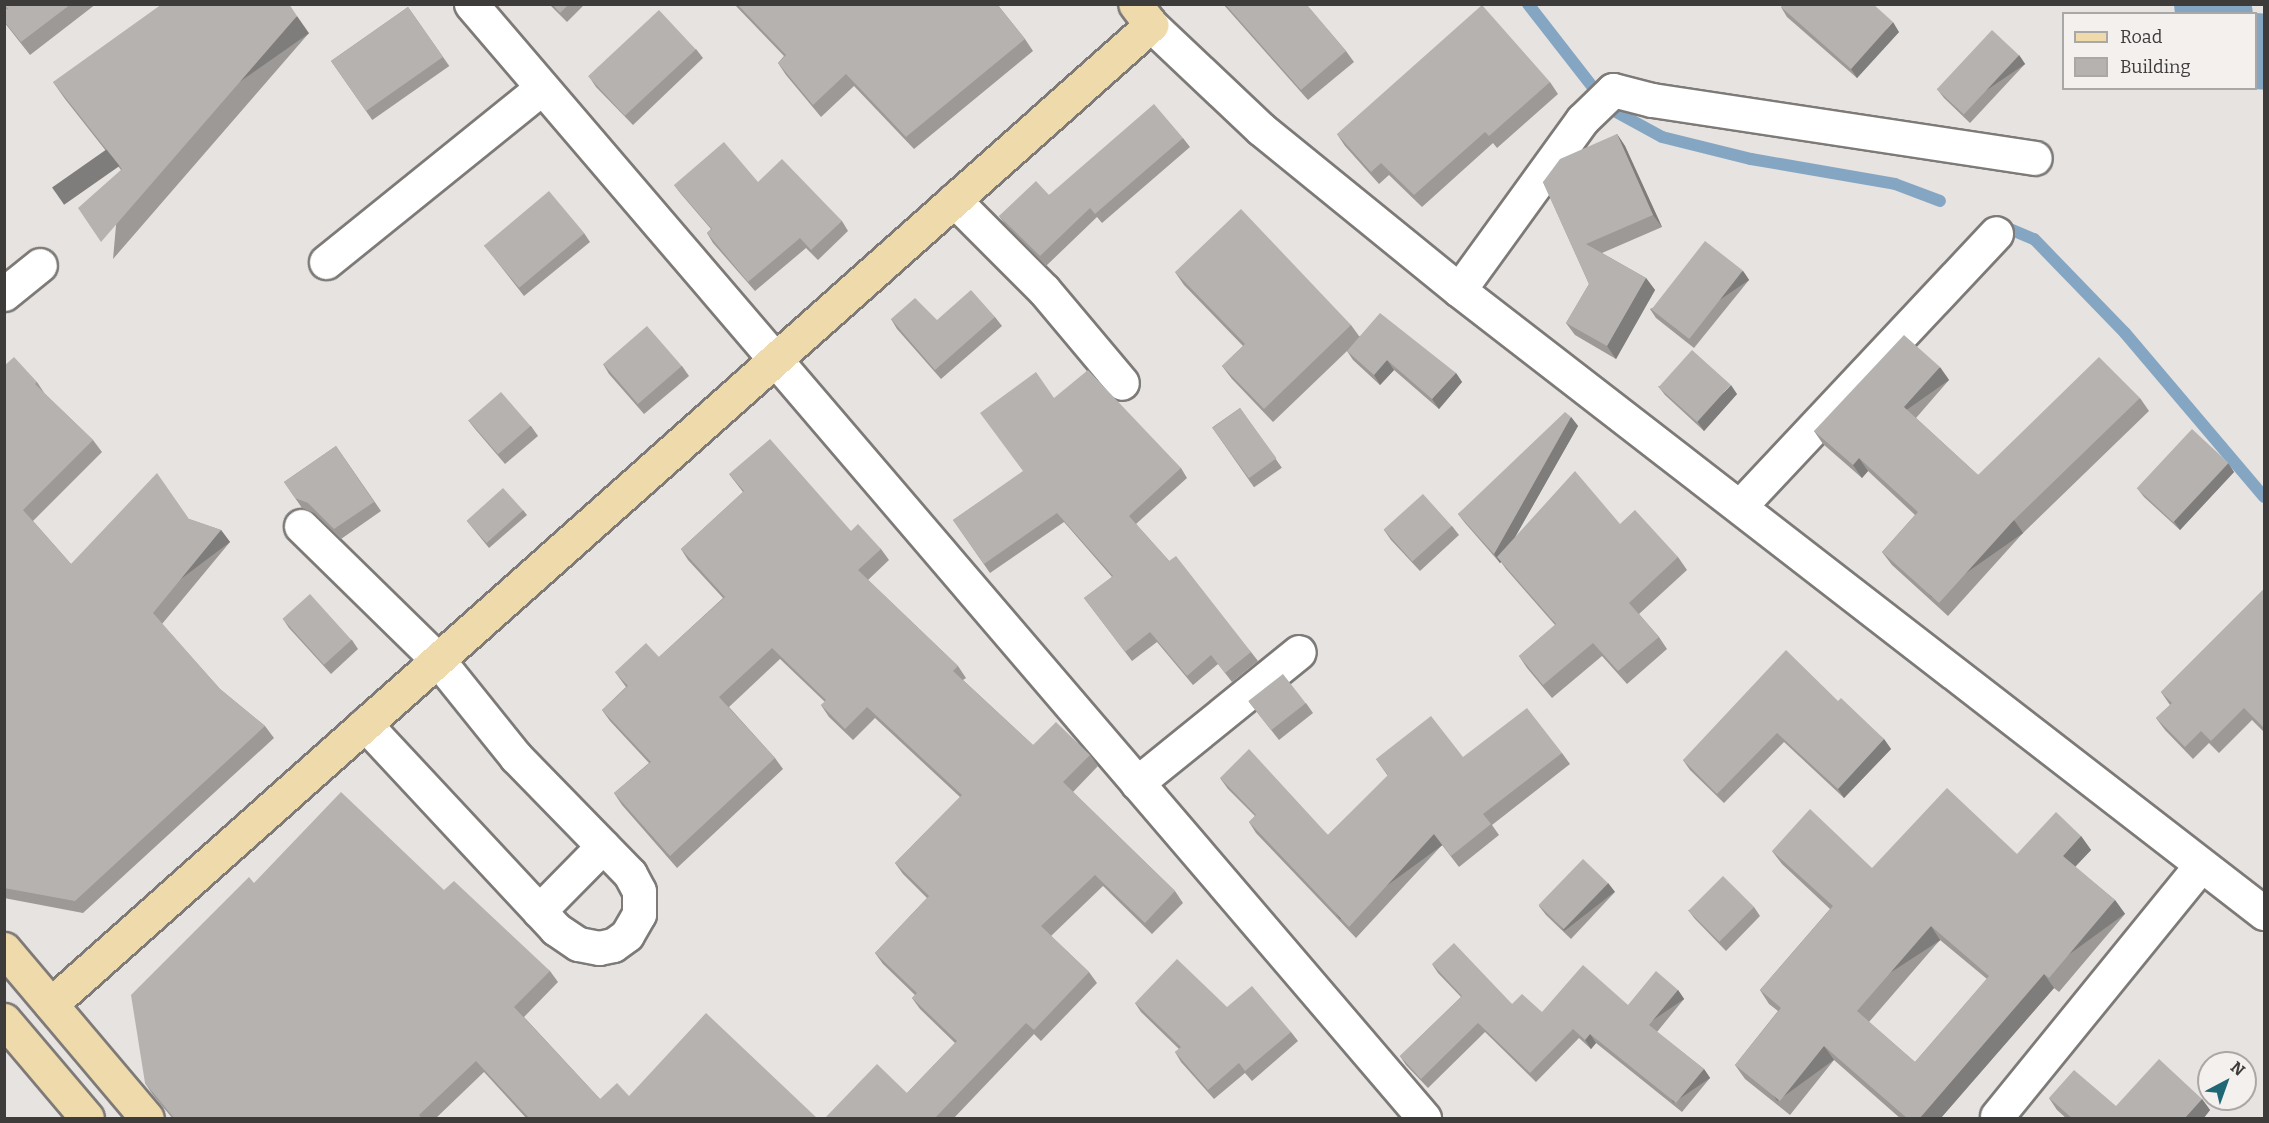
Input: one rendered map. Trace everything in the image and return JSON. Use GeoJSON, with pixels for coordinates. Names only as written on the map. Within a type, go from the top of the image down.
{"type":"FeatureCollection","features":[{"type":"Feature","properties":{"kind":"main road"},"geometry":{"type":"LineString","coordinates":[[51,1004],[954,200],[1143,15]]}},
{"type":"Feature","properties":{"kind":"main road"},"geometry":{"type":"LineString","coordinates":[[4,949],[147,1119]]}},
{"type":"Feature","properties":{"kind":"main road"},"geometry":{"type":"LineString","coordinates":[[7,1028],[87,1119]]}},
{"type":"Feature","properties":{"kind":"street"},"geometry":{"type":"LineString","coordinates":[[471,4],[1424,1119]]}},
{"type":"Feature","properties":{"kind":"street"},"geometry":{"type":"LineString","coordinates":[[1143,15],[1261,129],[1459,290],[2265,913]]}},
{"type":"Feature","properties":{"kind":"street"},"geometry":{"type":"LineString","coordinates":[[326,262],[542,88]]}},
{"type":"Feature","properties":{"kind":"street"},"geometry":{"type":"LineString","coordinates":[[1459,290],[1582,120],[1606,94],[1623,91],[1652,100],[2035,158]]}},
{"type":"Feature","properties":{"kind":"street"},"geometry":{"type":"LineString","coordinates":[[954,200],[1044,290],[1122,383]]}},
{"type":"Feature","properties":{"kind":"street"},"geometry":{"type":"LineString","coordinates":[[1740,506],[1996,233]]}},
{"type":"Feature","properties":{"kind":"street"},"geometry":{"type":"LineString","coordinates":[[4,294],[40,265]]}},
{"type":"Feature","properties":{"kind":"street"},"geometry":{"type":"LineString","coordinates":[[301,526],[438,660],[516,757],[630,874],[639,891],[639,914],[627,935],[613,945],[578,944],[539,911],[365,724]]}},
{"type":"Feature","properties":{"kind":"street"},"geometry":{"type":"LineString","coordinates":[[1137,783],[1299,652]]}},
{"type":"Feature","properties":{"kind":"street"},"geometry":{"type":"LineString","coordinates":[[539,911],[603,846]]}},
{"type":"Feature","properties":{"kind":"street"},"geometry":{"type":"LineString","coordinates":[[1997,1116],[2201,865]]}},
{"type":"Feature","properties":{"kind":"building"},"geometry":{"type":"Polygon","coordinates":[[[4,4],[71,4],[21,42],[4,21],[4,12],[8,9],[4,4]]]}},
{"type":"Feature","properties":{"kind":"building"},"geometry":{"type":"Polygon","coordinates":[[[162,4],[289,4],[297,16],[101,242],[78,208],[122,169],[53,82],[162,4]]]}},
{"type":"Feature","properties":{"kind":"building"},"geometry":{"type":"Polygon","coordinates":[[[552,4],[569,4],[560,13],[552,4]]]}},
{"type":"Feature","properties":{"kind":"building"},"geometry":{"type":"Polygon","coordinates":[[[737,4],[997,4],[1025,39],[906,137],[846,74],[813,105],[778,63],[786,55],[737,4]]]}},
{"type":"Feature","properties":{"kind":"building"},"geometry":{"type":"Polygon","coordinates":[[[1225,4],[1306,4],[1346,51],[1301,90],[1225,4]]]}},
{"type":"Feature","properties":{"kind":"building"},"geometry":{"type":"Polygon","coordinates":[[[1783,4],[1873,4],[1893,22],[1851,69],[1781,7],[1783,4]]]}},
{"type":"Feature","properties":{"kind":"building"},"geometry":{"type":"Polygon","coordinates":[[[1482,5],[1550,82],[1489,136],[1485,132],[1414,195],[1381,163],[1371,172],[1337,134],[1482,5]]]}},
{"type":"Feature","properties":{"kind":"building"},"geometry":{"type":"Polygon","coordinates":[[[408,7],[443,57],[366,111],[331,61],[408,7]]]}},
{"type":"Feature","properties":{"kind":"building"},"geometry":{"type":"Polygon","coordinates":[[[659,10],[696,49],[625,116],[588,76],[659,10]]]}},
{"type":"Feature","properties":{"kind":"building"},"geometry":{"type":"Polygon","coordinates":[[[1992,30],[2019,55],[1964,114],[1937,89],[1992,30]]]}},
{"type":"Feature","properties":{"kind":"building"},"geometry":{"type":"Polygon","coordinates":[[[1154,104],[1183,138],[1095,214],[1090,208],[1040,256],[999,216],[1036,181],[1049,195],[1154,104]]]}},
{"type":"Feature","properties":{"kind":"building"},"geometry":{"type":"Polygon","coordinates":[[[1617,134],[1653,215],[1586,244],[1646,278],[1607,346],[1566,323],[1589,284],[1543,182],[1560,159],[1617,134]]]}},
{"type":"Feature","properties":{"kind":"building"},"geometry":{"type":"Polygon","coordinates":[[[724,142],[758,182],[782,159],[842,221],[811,250],[800,238],[748,282],[707,233],[712,229],[674,185],[724,142]]]}},
{"type":"Feature","properties":{"kind":"building"},"geometry":{"type":"Polygon","coordinates":[[[549,191],[584,233],[519,288],[484,246],[549,191]]]}},
{"type":"Feature","properties":{"kind":"building"},"geometry":{"type":"Polygon","coordinates":[[[1241,209],[1351,325],[1264,409],[1222,366],[1245,344],[1175,272],[1241,209]]]}},
{"type":"Feature","properties":{"kind":"building"},"geometry":{"type":"Polygon","coordinates":[[[1705,241],[1743,271],[1689,339],[1651,310],[1705,241]]]}},
{"type":"Feature","properties":{"kind":"building"},"geometry":{"type":"Polygon","coordinates":[[[971,290],[995,317],[935,370],[891,319],[915,298],[937,320],[971,290]]]}},
{"type":"Feature","properties":{"kind":"building"},"geometry":{"type":"Polygon","coordinates":[[[1380,313],[1456,373],[1432,399],[1387,360],[1374,375],[1347,351],[1380,313]]]}},
{"type":"Feature","properties":{"kind":"building"},"geometry":{"type":"Polygon","coordinates":[[[647,326],[682,366],[638,404],[603,364],[647,326]]]}},
{"type":"Feature","properties":{"kind":"building"},"geometry":{"type":"Polygon","coordinates":[[[1904,335],[1940,367],[1904,407],[1978,475],[2099,357],[2140,398],[2014,520],[1939,603],[1882,552],[1918,512],[1859,458],[1853,465],[1814,431],[1904,335]]]}},
{"type":"Feature","properties":{"kind":"building"},"geometry":{"type":"Polygon","coordinates":[[[1692,350],[1731,385],[1697,422],[1659,387],[1692,350]]]}},
{"type":"Feature","properties":{"kind":"building"},"geometry":{"type":"Polygon","coordinates":[[[14,357],[37,382],[35,384],[93,440],[23,510],[71,564],[157,473],[189,519],[221,530],[153,613],[220,689],[265,726],[75,901],[4,888],[4,366],[14,357]]]}},
{"type":"Feature","properties":{"kind":"building"},"geometry":{"type":"Polygon","coordinates":[[[1088,370],[1181,468],[1129,516],[1169,561],[1176,556],[1251,652],[1225,673],[1211,655],[1187,676],[1150,632],[1125,652],[1084,598],[1113,576],[1057,513],[984,564],[953,520],[1023,471],[980,413],[1036,372],[1054,398],[1088,370]]]}},
{"type":"Feature","properties":{"kind":"building"},"geometry":{"type":"Polygon","coordinates":[[[501,392],[531,426],[498,454],[469,420],[501,392]]]}},
{"type":"Feature","properties":{"kind":"building"},"geometry":{"type":"Polygon","coordinates":[[[1240,408],[1276,458],[1249,478],[1212,428],[1240,408]]]}},
{"type":"Feature","properties":{"kind":"building"},"geometry":{"type":"Polygon","coordinates":[[[1565,412],[1571,417],[1494,554],[1458,514],[1565,412]]]}},
{"type":"Feature","properties":{"kind":"building"},"geometry":{"type":"Polygon","coordinates":[[[2192,429],[2229,463],[2173,522],[2137,488],[2192,429]]]}},
{"type":"Feature","properties":{"kind":"building"},"geometry":{"type":"Polygon","coordinates":[[[770,439],[851,531],[858,524],[881,549],[858,570],[958,666],[953,671],[1033,745],[1056,722],[1090,755],[1063,782],[1175,891],[1145,923],[1095,875],[1041,926],[1089,972],[1034,1030],[1026,1023],[934,1119],[824,1119],[877,1064],[907,1093],[957,1041],[912,998],[917,993],[875,953],[929,896],[895,863],[962,795],[867,707],[845,729],[821,705],[826,700],[772,648],[719,697],[775,758],[670,856],[614,793],[651,762],[602,710],[628,686],[615,672],[646,643],[659,657],[725,597],[681,549],[744,491],[729,474],[770,439]]]}},
{"type":"Feature","properties":{"kind":"building"},"geometry":{"type":"Polygon","coordinates":[[[336,446],[374,502],[334,529],[308,503],[295,498],[284,482],[336,446]]]}},
{"type":"Feature","properties":{"kind":"building"},"geometry":{"type":"Polygon","coordinates":[[[1575,471],[1620,524],[1635,510],[1678,557],[1629,603],[1659,637],[1618,671],[1593,643],[1543,685],[1519,656],[1556,624],[1497,557],[1575,471]]]}},
{"type":"Feature","properties":{"kind":"building"},"geometry":{"type":"Polygon","coordinates":[[[503,488],[523,510],[487,543],[467,521],[503,488]]]}},
{"type":"Feature","properties":{"kind":"building"},"geometry":{"type":"Polygon","coordinates":[[[1423,494],[1452,526],[1412,561],[1384,529],[1423,494]]]}},
{"type":"Feature","properties":{"kind":"building"},"geometry":{"type":"Polygon","coordinates":[[[2265,588],[2265,729],[2244,708],[2211,741],[2201,731],[2185,747],[2156,718],[2172,703],[2161,692],[2265,588]]]}},
{"type":"Feature","properties":{"kind":"building"},"geometry":{"type":"Polygon","coordinates":[[[310,594],[351,640],[324,665],[283,619],[310,594]]]}},
{"type":"Feature","properties":{"kind":"building"},"geometry":{"type":"Polygon","coordinates":[[[1786,650],[1838,701],[1841,698],[1884,739],[1838,789],[1777,733],[1717,794],[1683,760],[1786,650]]]}},
{"type":"Feature","properties":{"kind":"building"},"geometry":{"type":"Polygon","coordinates":[[[1283,674],[1306,703],[1271,730],[1248,701],[1283,674]]]}},
{"type":"Feature","properties":{"kind":"building"},"geometry":{"type":"Polygon","coordinates":[[[1527,708],[1562,753],[1483,814],[1491,824],[1451,856],[1434,834],[1349,927],[1249,822],[1256,815],[1220,778],[1249,749],[1328,835],[1388,775],[1376,759],[1431,716],[1463,757],[1527,708]]]}},
{"type":"Feature","properties":{"kind":"building"},"geometry":{"type":"Polygon","coordinates":[[[1947,788],[2017,854],[2056,812],[2081,836],[2063,856],[2115,900],[2049,978],[2044,974],[1919,1119],[1908,1119],[1824,1046],[1780,1101],[1735,1065],[1781,1008],[1760,990],[1833,906],[1772,851],[1810,809],[1872,868],[1947,788]],[[1931,926],[1857,1011],[1915,1062],[1989,976],[1931,926]]]}},
{"type":"Feature","properties":{"kind":"building"},"geometry":{"type":"Polygon","coordinates":[[[341,792],[444,890],[454,881],[550,971],[514,1007],[600,1099],[617,1083],[629,1096],[706,1013],[818,1119],[530,1119],[476,1061],[419,1115],[422,1119],[175,1119],[145,1083],[131,995],[249,877],[254,883],[341,792]]]}},
{"type":"Feature","properties":{"kind":"building"},"geometry":{"type":"Polygon","coordinates":[[[1583,859],[1608,883],[1564,929],[1539,905],[1583,859]]]}},
{"type":"Feature","properties":{"kind":"building"},"geometry":{"type":"Polygon","coordinates":[[[1723,876],[1754,907],[1719,942],[1688,911],[1723,876]]]}},
{"type":"Feature","properties":{"kind":"building"},"geometry":{"type":"Polygon","coordinates":[[[1454,943],[1512,1004],[1522,994],[1542,1012],[1583,965],[1628,1005],[1656,971],[1678,990],[1649,1025],[1704,1069],[1676,1103],[1590,1034],[1585,1040],[1573,1029],[1530,1073],[1478,1023],[1421,1079],[1400,1056],[1462,996],[1432,964],[1454,943]]]}},
{"type":"Feature","properties":{"kind":"building"},"geometry":{"type":"Polygon","coordinates":[[[1177,959],[1227,1007],[1252,986],[1291,1032],[1245,1071],[1239,1063],[1208,1090],[1175,1052],[1181,1047],[1135,1003],[1177,959]]]}},
{"type":"Feature","properties":{"kind":"building"},"geometry":{"type":"Polygon","coordinates":[[[2159,1059],[2197,1094],[2197,1105],[2184,1119],[2073,1119],[2049,1098],[2074,1070],[2116,1106],[2159,1059]]]}},
{"type":"Feature","properties":{"kind":"waterway"},"geometry":{"type":"LineString","coordinates":[[1528,4],[1609,108],[1662,137],[1751,159],[1895,184],[1940,201]]}},
{"type":"Feature","properties":{"kind":"waterway"},"geometry":{"type":"LineString","coordinates":[[2208,4],[2216,12]]}},
{"type":"Feature","properties":{"kind":"waterway"},"geometry":{"type":"LineString","coordinates":[[2257,48],[2264,55]]}},
{"type":"Feature","properties":{"kind":"waterway"},"geometry":{"type":"LineString","coordinates":[[1998,224],[2034,239],[2125,333],[2264,497]]}}]}
